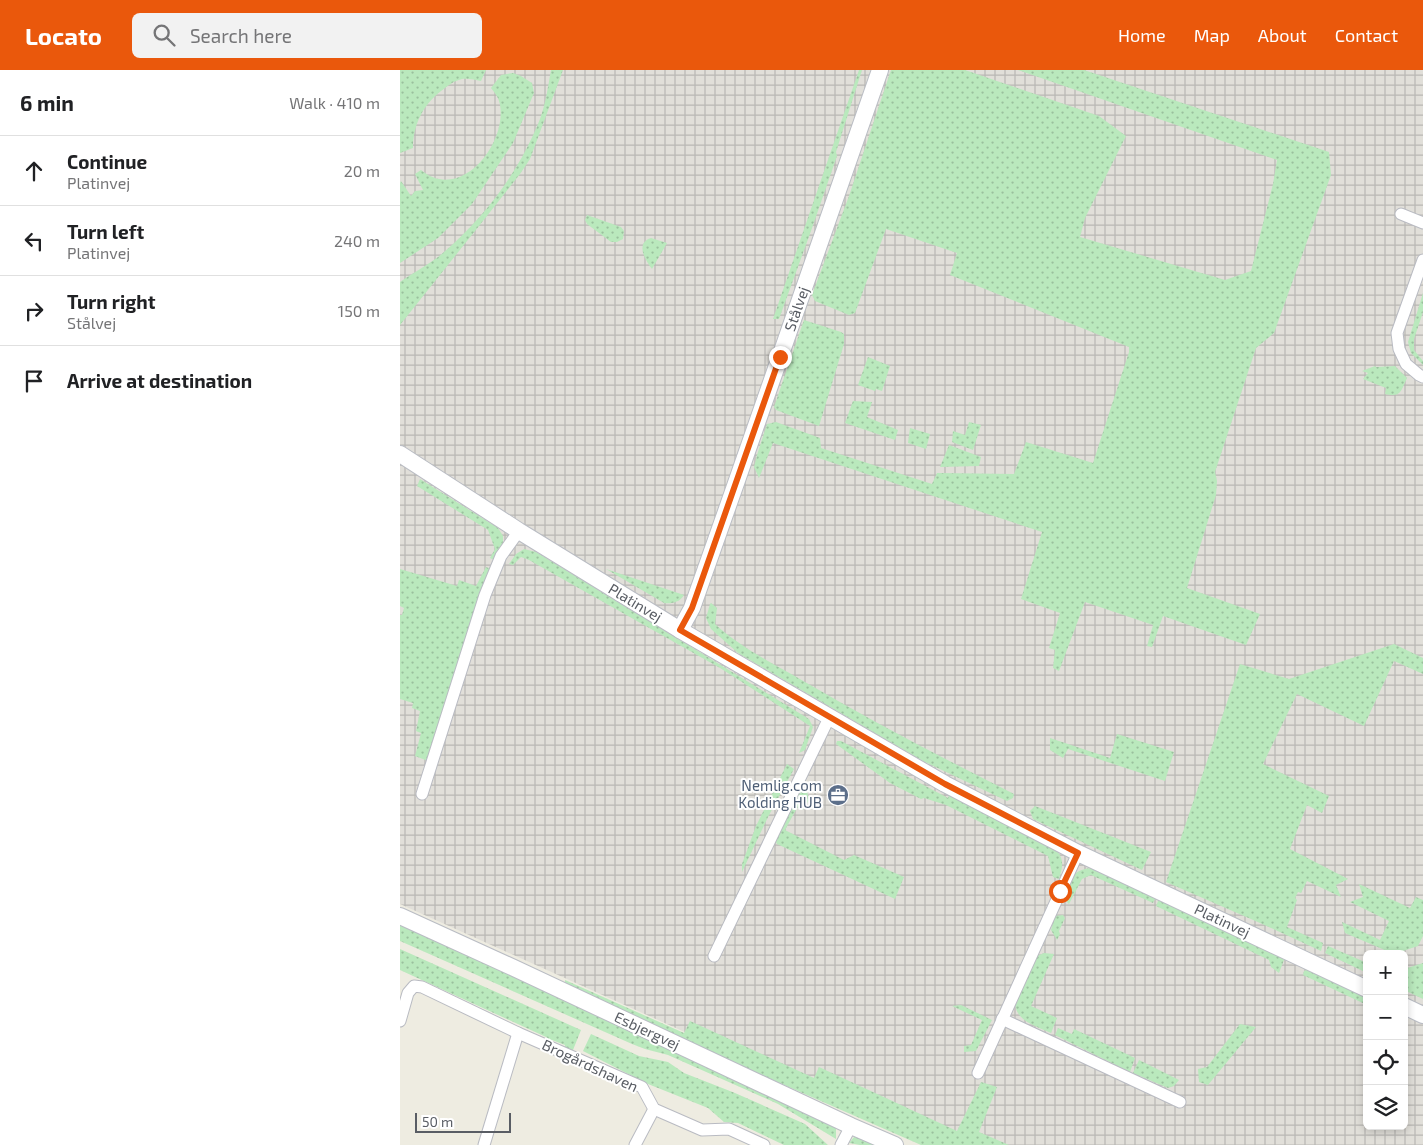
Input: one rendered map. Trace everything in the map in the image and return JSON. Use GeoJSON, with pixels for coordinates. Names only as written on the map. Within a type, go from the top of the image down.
{"type":"FeatureCollection","features":[{"type":"Feature","properties":{"kind":"street","name":"Stålvej"},"geometry":{"type":"LineString","coordinates":[[680,630],[692,608],[880,70]]}},
{"type":"Feature","properties":{"kind":"street"},"geometry":{"type":"LineString","coordinates":[[1401,214],[1423,223]]}},
{"type":"Feature","properties":{"kind":"street"},"geometry":{"type":"LineString","coordinates":[[1423,260],[1397,333],[1399,349],[1406,364],[1423,377]]}},
{"type":"Feature","properties":{"kind":"street","name":"Platinvej"},"geometry":{"type":"LineString","coordinates":[[400,454],[519,531],[680,630],[945,784],[1078,853],[1363,987]]}},
{"type":"Feature","properties":{"kind":"street"},"geometry":{"type":"LineString","coordinates":[[422,794],[485,595],[501,556],[519,531]]}},
{"type":"Feature","properties":{"kind":"street"},"geometry":{"type":"LineString","coordinates":[[714,956],[829,718]]}},
{"type":"Feature","properties":{"kind":"street"},"geometry":{"type":"LineString","coordinates":[[978,1073],[1078,853]]}},
{"type":"Feature","properties":{"kind":"street","name":"Esbjergvej"},"geometry":{"type":"LineString","coordinates":[[400,916],[850,1126],[895,1145]]}},
{"type":"Feature","properties":{"kind":"street","name":"Brogårdshaven"},"geometry":{"type":"LineString","coordinates":[[400,1021],[408,993],[414,986],[422,987],[518,1033],[642,1088],[654,1109]]}},
{"type":"Feature","properties":{"kind":"street"},"geometry":{"type":"LineString","coordinates":[[1408,1008],[1423,1015]]}},
{"type":"Feature","properties":{"kind":"street"},"geometry":{"type":"LineString","coordinates":[[1002,1019],[1180,1102]]}},
{"type":"Feature","properties":{"kind":"street"},"geometry":{"type":"LineString","coordinates":[[484,1145],[518,1033]]}},
{"type":"Feature","properties":{"kind":"street"},"geometry":{"type":"LineString","coordinates":[[635,1145],[654,1109],[702,1130],[729,1129],[764,1145]]}},
{"type":"Feature","properties":{"kind":"street"},"geometry":{"type":"LineString","coordinates":[[842,1145],[850,1126]]}},
{"type":"Feature","properties":{"kind":"shaded area"},"geometry":{"type":"Polygon","coordinates":[[[400,70],[1423,70],[1423,1145],[936,1145],[400,904],[400,70]]]}},
{"type":"Feature","properties":{"kind":"green space"},"geometry":{"type":"Polygon","coordinates":[[[400,70],[486,70],[481,81],[462,79],[441,91],[420,116],[413,140],[413,148],[400,153],[400,70]]]}},
{"type":"Feature","properties":{"kind":"green space"},"geometry":{"type":"Polygon","coordinates":[[[551,70],[563,70],[530,159],[400,325],[400,282],[444,252],[488,208],[512,174],[532,138],[540,119],[551,70]]]}},
{"type":"Feature","properties":{"kind":"green space"},"geometry":{"type":"Polygon","coordinates":[[[859,70],[862,70],[836,152],[837,156],[779,319],[773,319],[859,70]]]}},
{"type":"Feature","properties":{"kind":"green space"},"geometry":{"type":"Polygon","coordinates":[[[891,70],[965,70],[1099,116],[1126,136],[1085,218],[1080,237],[1225,280],[1251,271],[1273,184],[1277,160],[1018,70],[1084,70],[1329,152],[1331,175],[1274,333],[1256,348],[1215,472],[1217,481],[1216,495],[1187,588],[1260,614],[1246,645],[1163,616],[1152,647],[1147,646],[1153,625],[1085,602],[1059,671],[1053,668],[1055,650],[1049,648],[1060,613],[1021,599],[1042,532],[773,443],[759,478],[754,467],[757,455],[767,424],[776,422],[820,438],[821,448],[932,484],[937,473],[1014,474],[1026,442],[1093,463],[1129,352],[1129,347],[950,275],[957,253],[886,229],[855,313],[849,315],[815,301],[812,295],[849,196],[891,70]]]}},
{"type":"Feature","properties":{"kind":"green space"},"geometry":{"type":"Polygon","coordinates":[[[513,73],[532,83],[534,93],[513,143],[472,204],[438,238],[400,263],[401,181],[411,196],[415,191],[423,190],[415,174],[421,170],[436,178],[451,179],[465,174],[478,165],[496,136],[500,120],[500,105],[497,96],[491,88],[501,75],[513,73]]]}},
{"type":"Feature","properties":{"kind":"green space"},"geometry":{"type":"Polygon","coordinates":[[[587,215],[621,227],[624,231],[623,239],[611,242],[587,224],[585,220],[587,215]]]}},
{"type":"Feature","properties":{"kind":"green space"},"geometry":{"type":"Polygon","coordinates":[[[651,238],[667,243],[652,269],[644,257],[642,248],[646,240],[651,238]]]}},
{"type":"Feature","properties":{"kind":"green space"},"geometry":{"type":"Polygon","coordinates":[[[1423,293],[1423,312],[1414,339],[1414,350],[1423,361],[1423,365],[1411,353],[1408,342],[1423,293]]]}},
{"type":"Feature","properties":{"kind":"green space"},"geometry":{"type":"Polygon","coordinates":[[[804,320],[844,334],[844,344],[819,426],[776,410],[774,407],[804,320]]]}},
{"type":"Feature","properties":{"kind":"green space"},"geometry":{"type":"Polygon","coordinates":[[[868,357],[890,366],[882,391],[876,389],[875,391],[858,385],[868,357]]]}},
{"type":"Feature","properties":{"kind":"green space"},"geometry":{"type":"Polygon","coordinates":[[[1375,366],[1395,366],[1407,378],[1400,392],[1394,395],[1385,394],[1386,388],[1363,379],[1368,373],[1362,371],[1375,366]]]}},
{"type":"Feature","properties":{"kind":"green space"},"geometry":{"type":"Polygon","coordinates":[[[853,401],[872,402],[867,417],[898,430],[895,440],[845,423],[853,401]]]}},
{"type":"Feature","properties":{"kind":"green space"},"geometry":{"type":"Polygon","coordinates":[[[969,422],[981,425],[973,450],[952,442],[953,431],[965,435],[969,422]]]}},
{"type":"Feature","properties":{"kind":"green space"},"geometry":{"type":"Polygon","coordinates":[[[910,428],[930,434],[926,449],[908,443],[910,428]]]}},
{"type":"Feature","properties":{"kind":"green space"},"geometry":{"type":"Polygon","coordinates":[[[949,445],[981,457],[979,466],[940,467],[949,445]]]}},
{"type":"Feature","properties":{"kind":"green space"},"geometry":{"type":"Polygon","coordinates":[[[420,479],[498,528],[503,536],[503,542],[496,561],[490,558],[495,549],[488,530],[417,486],[420,479]]]}},
{"type":"Feature","properties":{"kind":"green space"},"geometry":{"type":"Polygon","coordinates":[[[524,549],[536,552],[809,719],[813,727],[805,750],[799,753],[810,726],[720,668],[529,560],[521,557],[513,565],[509,564],[516,554],[524,549]]]}},
{"type":"Feature","properties":{"kind":"green space"},"geometry":{"type":"Polygon","coordinates":[[[486,567],[491,569],[428,761],[415,756],[421,733],[416,731],[420,711],[412,708],[413,703],[400,699],[400,615],[402,615],[404,608],[400,606],[400,569],[457,586],[459,580],[476,586],[486,567]]]}},
{"type":"Feature","properties":{"kind":"green space"},"geometry":{"type":"Polygon","coordinates":[[[606,569],[684,595],[676,602],[664,603],[606,569]]]}},
{"type":"Feature","properties":{"kind":"green space"},"geometry":{"type":"Polygon","coordinates":[[[711,603],[717,608],[715,624],[747,648],[882,726],[1014,794],[1013,798],[1007,801],[923,761],[738,653],[711,629],[706,618],[711,603]]]}},
{"type":"Feature","properties":{"kind":"green space"},"geometry":{"type":"Polygon","coordinates":[[[1394,644],[1423,658],[1423,674],[1394,661],[1364,726],[1297,694],[1263,764],[1329,796],[1322,813],[1307,805],[1290,849],[1348,879],[1336,885],[1341,897],[1307,881],[1301,893],[1298,892],[1295,898],[1297,900],[1287,927],[1323,943],[1321,951],[1166,882],[1240,664],[1289,679],[1394,644]]]}},
{"type":"Feature","properties":{"kind":"green space"},"geometry":{"type":"Polygon","coordinates":[[[1117,734],[1174,752],[1165,781],[1068,749],[1063,758],[1050,750],[1050,738],[1110,758],[1117,734]]]}},
{"type":"Feature","properties":{"kind":"green space"},"geometry":{"type":"Polygon","coordinates":[[[837,741],[841,741],[948,798],[949,795],[1057,851],[1062,861],[1059,879],[1053,877],[1048,856],[946,805],[924,798],[921,799],[890,783],[836,744],[837,741]]]}},
{"type":"Feature","properties":{"kind":"green space"},"geometry":{"type":"Polygon","coordinates":[[[787,764],[794,769],[768,817],[742,872],[742,864],[756,826],[787,764]]]}},
{"type":"Feature","properties":{"kind":"green space"},"geometry":{"type":"Polygon","coordinates":[[[807,791],[809,800],[803,810],[797,808],[785,830],[844,860],[854,855],[904,877],[895,899],[777,844],[774,838],[793,800],[801,792],[807,791]]]}},
{"type":"Feature","properties":{"kind":"green space"},"geometry":{"type":"Polygon","coordinates":[[[1035,806],[1151,852],[1142,870],[1033,819],[1030,811],[1035,806]]]}},
{"type":"Feature","properties":{"kind":"green space"},"geometry":{"type":"Polygon","coordinates":[[[1095,868],[1156,897],[1153,903],[1091,875],[1082,879],[1069,904],[1066,899],[1075,874],[1084,869],[1095,868]]]}},
{"type":"Feature","properties":{"kind":"green space"},"geometry":{"type":"Polygon","coordinates":[[[1359,884],[1410,908],[1416,897],[1423,900],[1423,936],[1418,946],[1406,950],[1385,950],[1345,933],[1342,922],[1380,940],[1389,921],[1350,902],[1363,897],[1359,884]]]}},
{"type":"Feature","properties":{"kind":"green space"},"geometry":{"type":"Polygon","coordinates":[[[1159,899],[1281,957],[1284,960],[1279,973],[1271,967],[1269,960],[1156,906],[1159,899]]]}},
{"type":"Feature","properties":{"kind":"green space"},"geometry":{"type":"Polygon","coordinates":[[[1063,915],[1065,918],[1057,940],[1051,930],[1055,916],[1063,915]]]}},
{"type":"Feature","properties":{"kind":"green space"},"geometry":{"type":"Polygon","coordinates":[[[400,924],[836,1124],[836,1139],[778,1104],[668,1055],[632,1044],[400,941],[400,924]]]}},
{"type":"Feature","properties":{"kind":"green space"},"geometry":{"type":"Polygon","coordinates":[[[1328,946],[1363,961],[1363,971],[1325,953],[1328,946]]]}},
{"type":"Feature","properties":{"kind":"green space"},"geometry":{"type":"Polygon","coordinates":[[[400,949],[581,1030],[573,1050],[564,1050],[565,1045],[552,1040],[550,1044],[546,1037],[400,970],[400,949]]]}},
{"type":"Feature","properties":{"kind":"green space"},"geometry":{"type":"Polygon","coordinates":[[[1044,953],[1054,954],[1031,1006],[1057,1018],[1051,1033],[1022,1018],[1015,1002],[1037,956],[1044,953]]]}},
{"type":"Feature","properties":{"kind":"green space"},"geometry":{"type":"Polygon","coordinates":[[[1423,963],[1423,999],[1408,992],[1408,968],[1423,963]]]}},
{"type":"Feature","properties":{"kind":"green space"},"geometry":{"type":"Polygon","coordinates":[[[1309,969],[1363,995],[1363,1003],[1303,975],[1304,971],[1309,969]]]}},
{"type":"Feature","properties":{"kind":"green space"},"geometry":{"type":"Polygon","coordinates":[[[565,980],[684,1033],[690,1021],[814,1078],[819,1067],[957,1131],[981,1082],[997,1087],[979,1132],[1009,1145],[921,1145],[766,1077],[565,984],[565,980]]]}},
{"type":"Feature","properties":{"kind":"green space"},"geometry":{"type":"Polygon","coordinates":[[[961,1005],[992,1020],[976,1051],[964,1052],[964,1046],[971,1045],[982,1020],[952,1006],[961,1005]]]}},
{"type":"Feature","properties":{"kind":"green space"},"geometry":{"type":"Polygon","coordinates":[[[1240,1024],[1256,1027],[1208,1085],[1199,1082],[1198,1069],[1207,1067],[1240,1024]]]}},
{"type":"Feature","properties":{"kind":"green space"},"geometry":{"type":"Polygon","coordinates":[[[1058,1028],[1072,1034],[1074,1029],[1135,1058],[1130,1072],[1055,1035],[1058,1028]]]}},
{"type":"Feature","properties":{"kind":"green space"},"geometry":{"type":"Polygon","coordinates":[[[591,1034],[639,1056],[668,1062],[684,1073],[805,1124],[828,1145],[784,1145],[738,1123],[724,1122],[708,1108],[648,1084],[583,1051],[591,1034]]]}},
{"type":"Feature","properties":{"kind":"green space"},"geometry":{"type":"Polygon","coordinates":[[[1139,1060],[1179,1080],[1174,1086],[1168,1088],[1133,1073],[1139,1060]]]}},
{"type":"Feature","properties":{"kind":"green space"},"geometry":{"type":"Polygon","coordinates":[[[854,1137],[862,1137],[882,1145],[849,1143],[854,1137]]]}},
{"type":"Feature","properties":{"kind":"place","name":"Nemlig.com Kolding HUB"},"geometry":{"type":"Point","coordinates":[838,795]}},
{"type":"Feature","properties":{"kind":"route"},"geometry":{"type":"LineString","coordinates":[[780,357],[692,608],[680,630],[945,784],[1078,853],[1060,891]]}}]}
